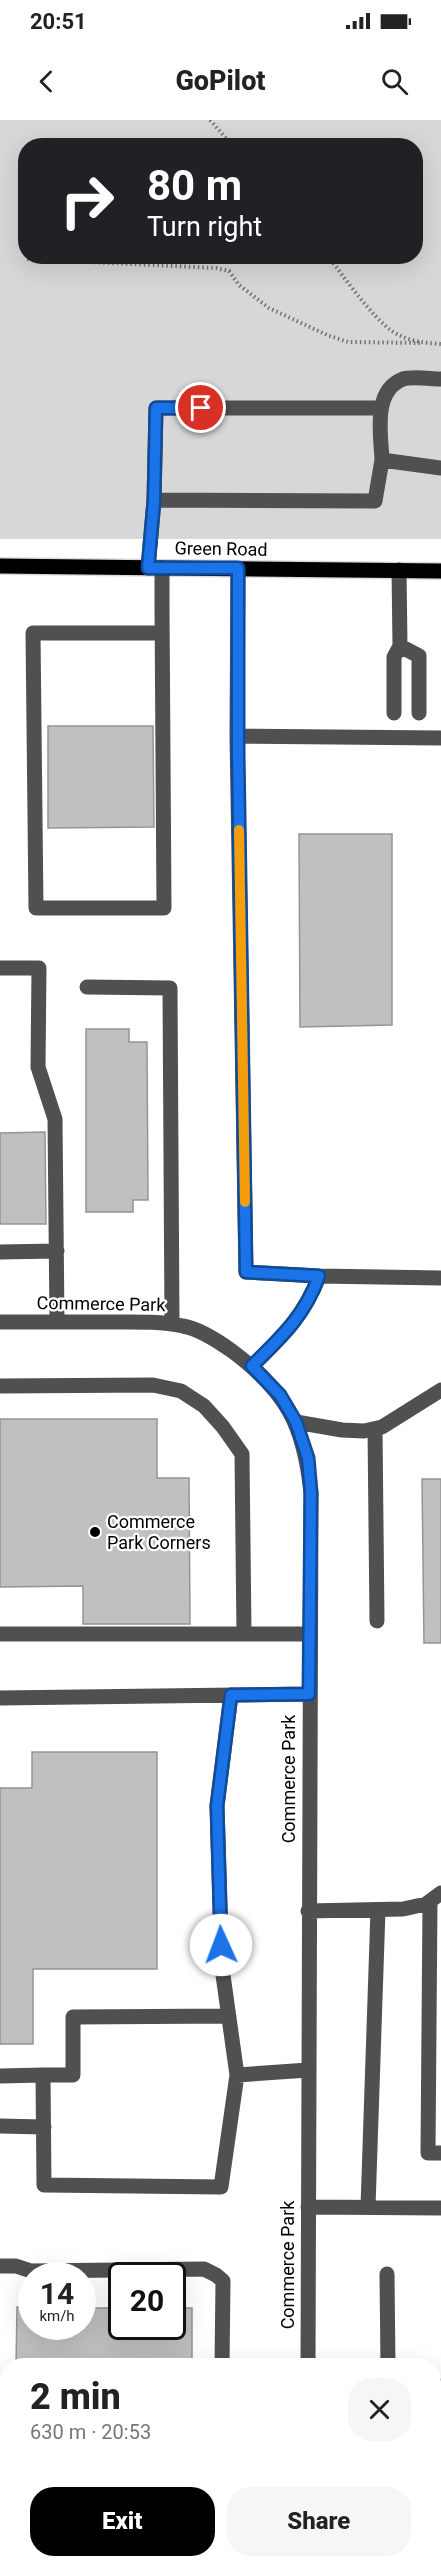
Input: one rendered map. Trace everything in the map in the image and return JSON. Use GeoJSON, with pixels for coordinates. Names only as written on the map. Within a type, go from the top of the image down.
{"type":"FeatureCollection","features":[{"type":"Feature","properties":{"kind":"main road","name":"Green Road"},"geometry":{"type":"LineString","coordinates":[[0,566],[441,571]]}},
{"type":"Feature","properties":{"kind":"street"},"geometry":{"type":"LineString","coordinates":[[154,501],[375,501],[382,460],[380,408],[389,390],[404,379],[441,379]]}},
{"type":"Feature","properties":{"kind":"street"},"geometry":{"type":"LineString","coordinates":[[162,633],[33,633],[36,908],[164,908],[162,633],[155,568],[156,408],[380,408]]}},
{"type":"Feature","properties":{"kind":"street"},"geometry":{"type":"LineString","coordinates":[[382,460],[441,468]]}},
{"type":"Feature","properties":{"kind":"street"},"geometry":{"type":"LineString","coordinates":[[238,568],[237,736],[246,1272],[441,1278]]}},
{"type":"Feature","properties":{"kind":"street"},"geometry":{"type":"LineString","coordinates":[[394,713],[394,657],[400,646],[399,570]]}},
{"type":"Feature","properties":{"kind":"street"},"geometry":{"type":"LineString","coordinates":[[400,646],[419,656],[419,713]]}},
{"type":"Feature","properties":{"kind":"street"},"geometry":{"type":"LineString","coordinates":[[237,736],[441,738]]}},
{"type":"Feature","properties":{"kind":"street"},"geometry":{"type":"LineString","coordinates":[[0,968],[39,968],[38,1067],[55,1119],[57,1322]]}},
{"type":"Feature","properties":{"kind":"street"},"geometry":{"type":"LineString","coordinates":[[87,987],[170,988],[172,1324]]}},
{"type":"Feature","properties":{"kind":"street"},"geometry":{"type":"LineString","coordinates":[[0,1252],[57,1251]]}},
{"type":"Feature","properties":{"kind":"street"},"geometry":{"type":"LineString","coordinates":[[252,1366],[297,1320],[310,1299],[319,1276]]}},
{"type":"Feature","properties":{"kind":"street","name":"Commerce Park"},"geometry":{"type":"LineString","coordinates":[[0,1322],[186,1326],[217,1341],[252,1366],[280,1395],[296,1422],[308,1458],[311,1493],[308,2358]]}},
{"type":"Feature","properties":{"kind":"street"},"geometry":{"type":"LineString","coordinates":[[0,1386],[153,1384],[182,1391],[204,1406],[223,1427],[242,1454],[244,1634]]}},
{"type":"Feature","properties":{"kind":"street"},"geometry":{"type":"LineString","coordinates":[[296,1422],[342,1430],[375,1429],[382,1427],[441,1390]]}},
{"type":"Feature","properties":{"kind":"street"},"geometry":{"type":"LineString","coordinates":[[375,1429],[377,1621]]}},
{"type":"Feature","properties":{"kind":"street"},"geometry":{"type":"LineString","coordinates":[[0,1634],[310,1634]]}},
{"type":"Feature","properties":{"kind":"street"},"geometry":{"type":"LineString","coordinates":[[0,1698],[309,1694]]}},
{"type":"Feature","properties":{"kind":"street"},"geometry":{"type":"LineString","coordinates":[[43,2075],[44,2185],[221,2187],[237,2075],[222,1968],[217,1806],[231,1695]]}},
{"type":"Feature","properties":{"kind":"street"},"geometry":{"type":"LineString","coordinates":[[308,1911],[403,1909],[426,1904],[438,1895]]}},
{"type":"Feature","properties":{"kind":"street"},"geometry":{"type":"LineString","coordinates":[[438,1895],[428,2153],[441,2153]]}},
{"type":"Feature","properties":{"kind":"street"},"geometry":{"type":"LineString","coordinates":[[368,2207],[378,1910]]}},
{"type":"Feature","properties":{"kind":"street"},"geometry":{"type":"LineString","coordinates":[[0,2076],[72,2074],[73,2017],[229,2016]]}},
{"type":"Feature","properties":{"kind":"street"},"geometry":{"type":"LineString","coordinates":[[237,2075],[308,2070]]}},
{"type":"Feature","properties":{"kind":"street"},"geometry":{"type":"LineString","coordinates":[[0,2126],[44,2127]]}},
{"type":"Feature","properties":{"kind":"street"},"geometry":{"type":"LineString","coordinates":[[308,2207],[441,2208]]}},
{"type":"Feature","properties":{"kind":"street"},"geometry":{"type":"LineString","coordinates":[[0,2266],[16,2266],[31,2271],[204,2269],[223,2281],[222,2358]]}},
{"type":"Feature","properties":{"kind":"street"},"geometry":{"type":"LineString","coordinates":[[387,2274],[388,2358]]}},
{"type":"Feature","properties":{"kind":"path"},"geometry":{"type":"LineString","coordinates":[[210,120],[226,138]]}},
{"type":"Feature","properties":{"kind":"path"},"geometry":{"type":"LineString","coordinates":[[145,264],[216,267],[229,272],[239,285],[269,308],[327,335],[348,342],[441,344]]}},
{"type":"Feature","properties":{"kind":"path"},"geometry":{"type":"LineString","coordinates":[[333,264],[361,299],[391,330],[420,343]]}},
{"type":"Feature","properties":{"kind":"shaded area"},"geometry":{"type":"Polygon","coordinates":[[[0,120],[441,120],[441,539],[0,539],[0,120]]]}},
{"type":"Feature","properties":{"kind":"building"},"geometry":{"type":"Polygon","coordinates":[[[48,726],[153,726],[154,827],[48,828],[48,726]]]}},
{"type":"Feature","properties":{"kind":"building"},"geometry":{"type":"Polygon","coordinates":[[[299,834],[392,834],[392,1025],[300,1027],[299,834]]]}},
{"type":"Feature","properties":{"kind":"building"},"geometry":{"type":"Polygon","coordinates":[[[86,1029],[129,1029],[129,1042],[147,1042],[148,1200],[133,1200],[133,1212],[86,1212],[86,1029]]]}},
{"type":"Feature","properties":{"kind":"building"},"geometry":{"type":"Polygon","coordinates":[[[45,1132],[46,1224],[0,1224],[0,1133],[45,1132]]]}},
{"type":"Feature","properties":{"kind":"building","name":"Commerce Park Corners"},"geometry":{"type":"Polygon","coordinates":[[[0,1419],[157,1419],[157,1478],[189,1478],[190,1624],[83,1624],[83,1586],[0,1587],[0,1419]]]}},
{"type":"Feature","properties":{"kind":"building"},"geometry":{"type":"Polygon","coordinates":[[[422,1479],[441,1479],[441,1643],[424,1643],[422,1479]]]}},
{"type":"Feature","properties":{"kind":"building"},"geometry":{"type":"Polygon","coordinates":[[[32,1752],[157,1752],[157,1969],[33,1969],[33,2044],[0,2044],[0,1788],[32,1788],[32,1752]]]}},
{"type":"Feature","properties":{"kind":"building"},"geometry":{"type":"Polygon","coordinates":[[[17,2307],[18,2340],[96,2340],[96,2308],[108,2308],[108,2340],[186,2340],[186,2308],[192,2308],[192,2358],[16,2358],[17,2307]]]}},
{"type":"Feature","properties":{"kind":"slow traffic"},"geometry":{"type":"LineString","coordinates":[[239,830],[245,1202]]}},
{"type":"Feature","properties":{"kind":"place","name":"Commerce Park Corners"},"geometry":{"type":"Point","coordinates":[95,1532]}},
{"type":"Feature","properties":{"kind":"route"},"geometry":{"type":"LineString","coordinates":[[201,408],[156,408],[154,501],[148,568],[238,568],[238,754],[246,1272],[319,1276],[310,1299],[297,1320],[252,1366],[280,1395],[296,1422],[308,1458],[311,1493],[309,1694],[231,1695],[217,1806],[221,1945]]}}]}
